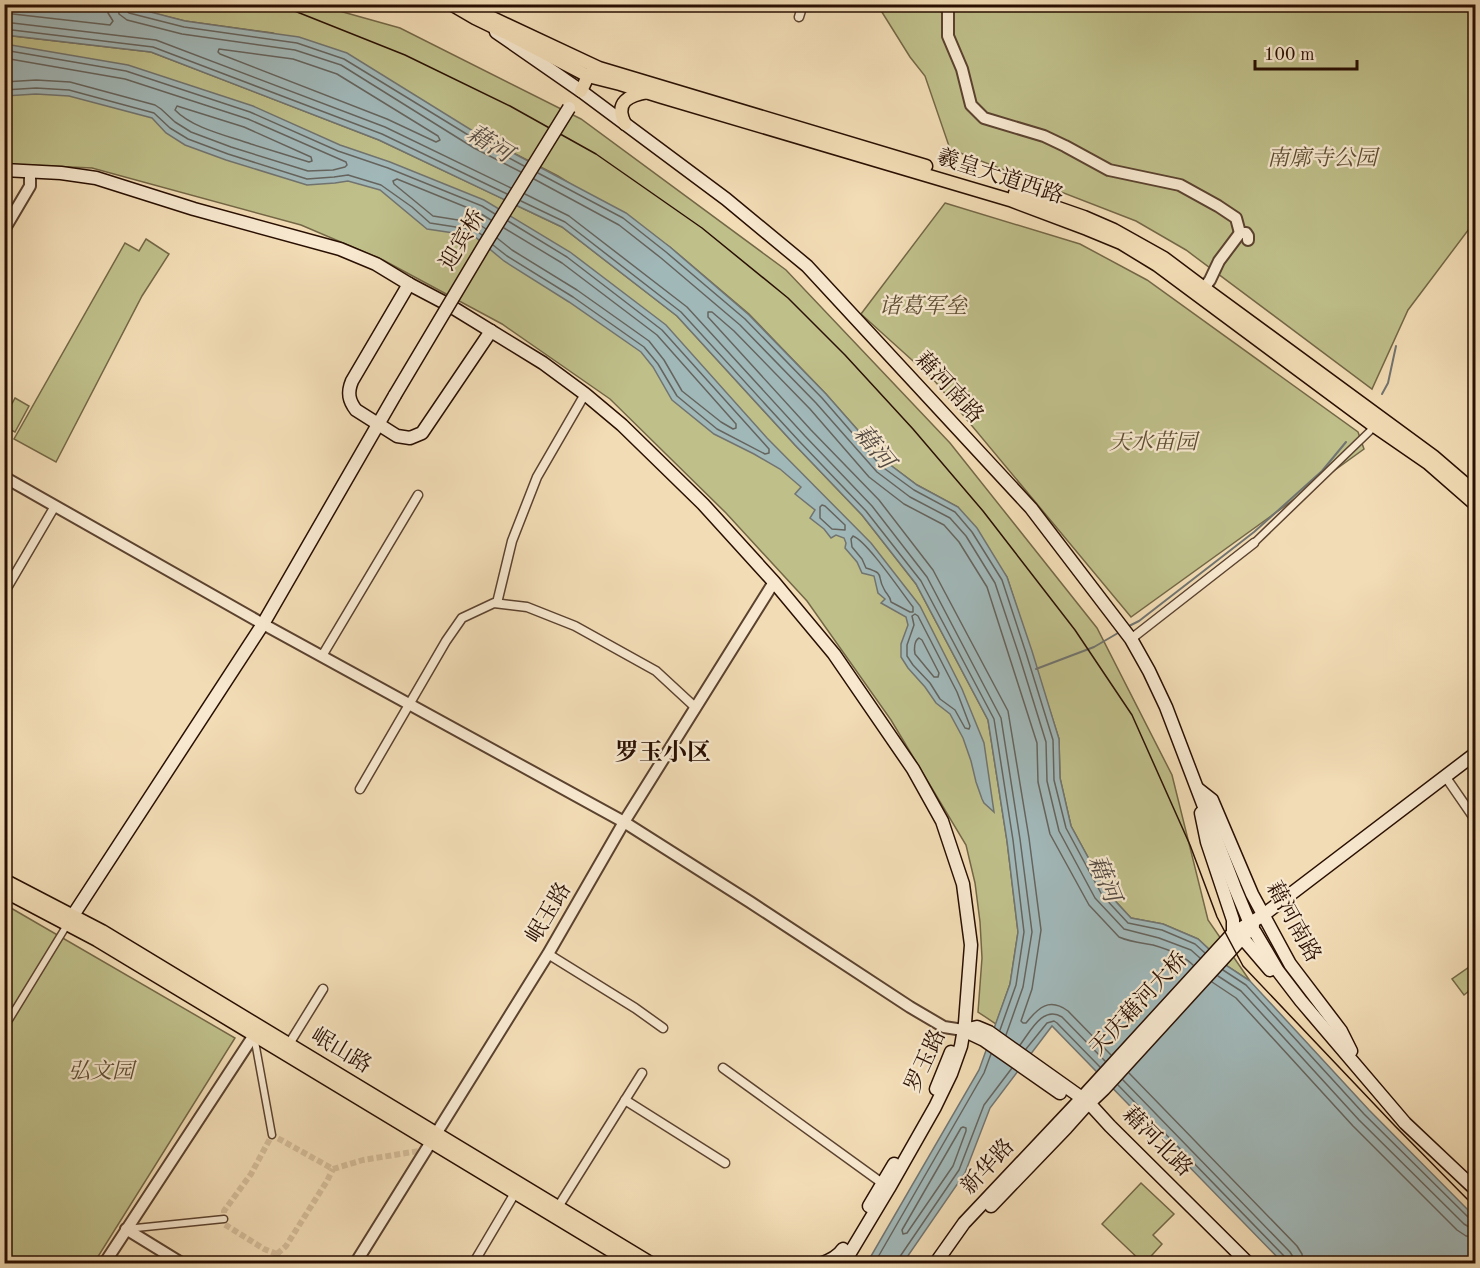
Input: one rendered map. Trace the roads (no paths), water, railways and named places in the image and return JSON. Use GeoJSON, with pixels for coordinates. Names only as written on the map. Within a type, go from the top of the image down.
{"type":"FeatureCollection","features":[{"type":"Feature","properties":{"kind":"main road","name":"羲皇大道西路"},"geometry":{"type":"LineString","coordinates":[[451,4],[588,76],[649,92],[1010,200],[1121,243],[1157,265],[1204,288],[1374,425],[1428,463],[1476,505]]}},
{"type":"Feature","properties":{"kind":"main road","name":"羲皇大道西路"},"geometry":{"type":"LineString","coordinates":[[469,4],[486,15],[599,68],[1010,191],[1114,230],[1164,258],[1433,456],[1476,493]]}},
{"type":"Feature","properties":{"kind":"main road","name":"藉河南路"},"geometry":{"type":"LineString","coordinates":[[475,18],[580,91],[726,199],[807,266],[1031,508],[1131,639],[1149,670],[1166,707],[1248,919]]}},
{"type":"Feature","properties":{"kind":"main road"},"geometry":{"type":"LineString","coordinates":[[580,91],[588,76],[599,68]]}},
{"type":"Feature","properties":{"kind":"main road","name":"迎宾桥"},"geometry":{"type":"LineString","coordinates":[[70,920],[263,624],[395,395],[580,91]]}},
{"type":"Feature","properties":{"kind":"main road"},"geometry":{"type":"LineString","coordinates":[[625,124],[621,112],[625,100],[637,93],[649,92]]}},
{"type":"Feature","properties":{"kind":"main road"},"geometry":{"type":"LineString","coordinates":[[4,170],[61,173],[96,178],[194,209],[340,249],[376,264],[543,363],[622,425],[703,504],[774,582],[834,654],[914,769],[942,821],[963,884],[971,945],[963,1030]]}},
{"type":"Feature","properties":{"kind":"main road"},"geometry":{"type":"LineString","coordinates":[[409,284],[349,388],[351,404],[356,410],[397,436],[410,438],[422,433],[491,331]]}},
{"type":"Feature","properties":{"kind":"main road","name":"天庆藉河大桥"},"geometry":{"type":"LineString","coordinates":[[1082,1103],[1236,937],[1476,753]]}},
{"type":"Feature","properties":{"kind":"main road","name":"藉河南路"},"geometry":{"type":"LineString","coordinates":[[1197,789],[1207,842],[1233,920],[1236,937],[1251,947],[1277,981],[1331,1042],[1346,1052]]}},
{"type":"Feature","properties":{"kind":"main road","name":"藉河南路"},"geometry":{"type":"LineString","coordinates":[[1197,789],[1212,800],[1262,916],[1290,964],[1341,1031],[1362,1072]]}},
{"type":"Feature","properties":{"kind":"main road","name":"岷山路"},"geometry":{"type":"LineString","coordinates":[[4,880],[70,920],[107,946],[254,1035],[558,1207],[652,1263]]}},
{"type":"Feature","properties":{"kind":"main road","name":"岷山路"},"geometry":{"type":"LineString","coordinates":[[4,891],[102,932],[289,1044],[515,1192],[633,1263]]}},
{"type":"Feature","properties":{"kind":"main road","name":"藉河南路"},"geometry":{"type":"LineString","coordinates":[[1255,932],[1289,986],[1362,1072],[1406,1123],[1476,1190]]}},
{"type":"Feature","properties":{"kind":"main road","name":"藉河北路"},"geometry":{"type":"LineString","coordinates":[[963,1030],[986,1036],[1082,1103],[1110,1126],[1249,1263]]}},
{"type":"Feature","properties":{"kind":"main road","name":"罗玉路"},"geometry":{"type":"LineString","coordinates":[[820,1263],[829,1261],[840,1253],[850,1240],[930,1104],[954,1045],[963,1030]]}},
{"type":"Feature","properties":{"kind":"main road","name":"罗玉路"},"geometry":{"type":"LineString","coordinates":[[839,1263],[847,1258],[935,1107],[961,1047],[963,1030]]}},
{"type":"Feature","properties":{"kind":"main road","name":"藉河北路"},"geometry":{"type":"LineString","coordinates":[[1082,1103],[1239,1263]]}},
{"type":"Feature","properties":{"kind":"main road","name":"新华路"},"geometry":{"type":"LineString","coordinates":[[935,1263],[964,1223],[1082,1103]]}},
{"type":"Feature","properties":{"kind":"main road","name":"新华路"},"geometry":{"type":"LineString","coordinates":[[940,1263],[970,1227],[1066,1128],[1082,1103]]}},
{"type":"Feature","properties":{"kind":"street"},"geometry":{"type":"LineString","coordinates":[[800,17],[803,4]]}},
{"type":"Feature","properties":{"kind":"street"},"geometry":{"type":"LineString","coordinates":[[942,4],[948,10],[948,36],[962,69],[971,105],[984,118],[1044,136],[1109,170],[1180,185],[1236,218],[1244,237],[1219,261],[1204,288]]}},
{"type":"Feature","properties":{"kind":"street"},"geometry":{"type":"LineString","coordinates":[[4,230],[30,186],[30,171]]}},
{"type":"Feature","properties":{"kind":"street"},"geometry":{"type":"LineString","coordinates":[[497,603],[512,541],[537,477],[585,394]]}},
{"type":"Feature","properties":{"kind":"street"},"geometry":{"type":"LineString","coordinates":[[1131,639],[1254,543],[1327,474],[1374,425]]}},
{"type":"Feature","properties":{"kind":"street"},"geometry":{"type":"LineString","coordinates":[[4,477],[263,624],[624,822],[944,1028],[963,1030]]}},
{"type":"Feature","properties":{"kind":"street"},"geometry":{"type":"LineString","coordinates":[[322,656],[418,495]]}},
{"type":"Feature","properties":{"kind":"street"},"geometry":{"type":"LineString","coordinates":[[4,593],[55,506]]}},
{"type":"Feature","properties":{"kind":"street","name":"岷玉路"},"geometry":{"type":"LineString","coordinates":[[355,1263],[548,954],[624,822],[774,582]]}},
{"type":"Feature","properties":{"kind":"street"},"geometry":{"type":"LineString","coordinates":[[360,789],[446,641],[462,618],[494,603],[527,607],[575,626],[656,671],[696,708]]}},
{"type":"Feature","properties":{"kind":"street"},"geometry":{"type":"LineString","coordinates":[[1445,776],[1476,821]]}},
{"type":"Feature","properties":{"kind":"street"},"geometry":{"type":"LineString","coordinates":[[4,1029],[70,920]]}},
{"type":"Feature","properties":{"kind":"street"},"geometry":{"type":"LineString","coordinates":[[548,954],[663,1028]]}},
{"type":"Feature","properties":{"kind":"street"},"geometry":{"type":"LineString","coordinates":[[289,1044],[323,989]]}},
{"type":"Feature","properties":{"kind":"street"},"geometry":{"type":"LineString","coordinates":[[254,1035],[272,1135]]}},
{"type":"Feature","properties":{"kind":"street"},"geometry":{"type":"LineString","coordinates":[[104,1263],[254,1035]]}},
{"type":"Feature","properties":{"kind":"street"},"geometry":{"type":"LineString","coordinates":[[723,1068],[882,1183]]}},
{"type":"Feature","properties":{"kind":"street"},"geometry":{"type":"LineString","coordinates":[[558,1207],[642,1073]]}},
{"type":"Feature","properties":{"kind":"street"},"geometry":{"type":"LineString","coordinates":[[625,1100],[725,1163]]}},
{"type":"Feature","properties":{"kind":"street"},"geometry":{"type":"LineString","coordinates":[[473,1263],[515,1192]]}},
{"type":"Feature","properties":{"kind":"street"},"geometry":{"type":"LineString","coordinates":[[126,1228],[224,1219]]}},
{"type":"Feature","properties":{"kind":"street"},"geometry":{"type":"LineString","coordinates":[[126,1228],[183,1263]]}},
{"type":"Feature","properties":{"kind":"water","name":"藉河"},"geometry":{"type":"Polygon","coordinates":[[[120,4],[185,21],[299,37],[347,53],[481,136],[626,213],[670,247],[749,315],[826,394],[885,461],[917,485],[958,507],[977,528],[1007,577],[1059,739],[1060,778],[1071,826],[1107,892],[1131,918],[1163,924],[1198,939],[1227,966],[1250,981],[1369,1110],[1475,1217],[1475,1263],[1283,1263],[1052,1026],[990,1108],[965,1173],[903,1263],[867,1263],[979,1070],[1010,984],[1018,932],[1007,841],[988,720],[916,584],[862,515],[677,316],[562,227],[379,140],[151,52],[5,35],[5,5],[120,4]]]}},
{"type":"Feature","properties":{"kind":"water"},"geometry":{"type":"Polygon","coordinates":[[[5,44],[128,65],[253,106],[340,145],[390,162],[484,200],[570,252],[666,325],[767,438],[871,543],[920,606],[962,689],[984,743],[994,812],[982,799],[963,738],[950,714],[936,703],[901,657],[901,644],[908,625],[906,617],[881,603],[885,599],[878,593],[874,576],[862,573],[857,562],[845,548],[844,538],[836,535],[831,538],[810,518],[815,510],[795,494],[801,487],[780,469],[714,434],[672,400],[653,367],[641,352],[569,302],[504,261],[474,236],[427,229],[380,190],[348,181],[307,185],[185,145],[166,133],[152,118],[69,96],[36,94],[5,96],[5,44]]]}},
{"type":"Feature","properties":{"kind":"waterway"},"geometry":{"type":"LineString","coordinates":[[1382,394],[1388,383],[1396,346]]}},
{"type":"Feature","properties":{"kind":"waterway"},"geometry":{"type":"LineString","coordinates":[[1129,626],[1139,621],[1254,532],[1322,471],[1346,442]]}},
{"type":"Feature","properties":{"kind":"waterway"},"geometry":{"type":"LineString","coordinates":[[1036,669],[1094,647],[1118,633]]}},
{"type":"Feature","properties":{"kind":"tunnel"},"geometry":{"type":"LineString","coordinates":[[277,1254],[264,1249],[224,1224],[224,1211],[251,1174],[272,1135],[333,1169],[363,1160],[425,1150]]}},
{"type":"Feature","properties":{"kind":"tunnel"},"geometry":{"type":"LineString","coordinates":[[277,1254],[286,1246],[333,1169]]}},
{"type":"Feature","properties":{"kind":"tunnel"},"geometry":{"type":"LineString","coordinates":[[277,1254],[280,1264]]}},
{"type":"Feature","properties":{"kind":"tram line"},"geometry":{"type":"LineString","coordinates":[[277,4],[405,55],[510,106],[596,154],[702,228],[788,298],[845,355],[913,429],[983,511],[1075,630],[1132,715],[1190,845],[1217,917],[1243,966],[1476,1208]]}},
{"type":"Feature","properties":{"kind":"district","name":"罗玉小区"},"geometry":{"type":"Point","coordinates":[663,754]}},
{"type":"Feature","properties":{"kind":"park label","name":"南廓寺公园"},"geometry":{"type":"Point","coordinates":[1322,159]}},
{"type":"Feature","properties":{"kind":"park label","name":"诸葛军垒"},"geometry":{"type":"Point","coordinates":[923,307]}},
{"type":"Feature","properties":{"kind":"park label","name":"天水苗园"},"geometry":{"type":"Point","coordinates":[1153,443]}},
{"type":"Feature","properties":{"kind":"park label","name":"弘文园"},"geometry":{"type":"Point","coordinates":[101,1072]}}]}
